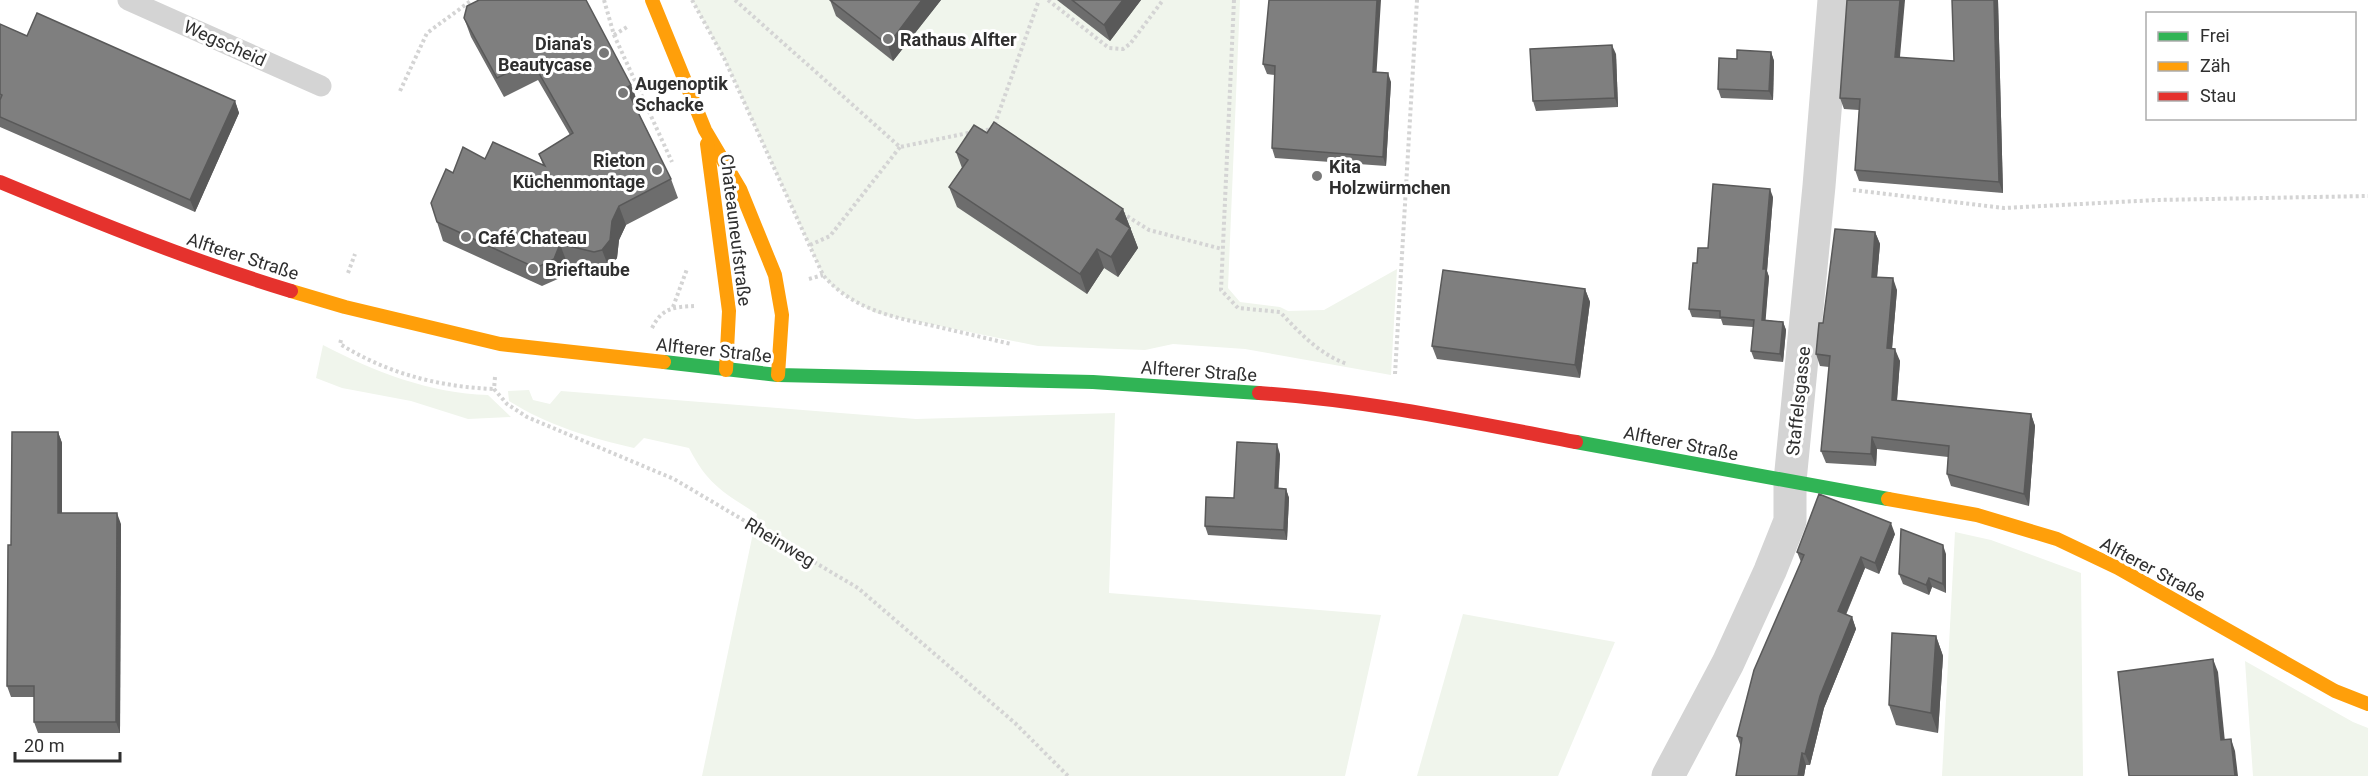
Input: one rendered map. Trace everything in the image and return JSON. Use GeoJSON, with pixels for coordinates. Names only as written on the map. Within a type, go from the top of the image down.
{"type":"FeatureCollection","features":[{"type":"Feature","properties":{"kind":"street","name":"Chateauneufstraße"},"geometry":{"type":"LineString","coordinates":[[652,0],[705,130],[740,189],[775,275],[782,315],[778,375]]}},
{"type":"Feature","properties":{"kind":"street","name":"Staffelsgasse"},"geometry":{"type":"LineString","coordinates":[[1668,776],[1728,663],[1770,572],[1790,521],[1790,482],[1819,186],[1834,0]]}},
{"type":"Feature","properties":{"kind":"street","name":"Chateauneufstraße"},"geometry":{"type":"LineString","coordinates":[[705,130],[729,311],[726,370]]}},
{"type":"Feature","properties":{"kind":"street","name":"Alfterer Straße"},"geometry":{"type":"LineString","coordinates":[[0,182],[107,227],[241,276],[345,307],[500,344],[778,375],[1093,382],[1309,396],[1392,408],[1977,515],[2057,539],[2118,568],[2335,691],[2368,704]]}},
{"type":"Feature","properties":{"kind":"lane","name":"Wegscheid"},"geometry":{"type":"LineString","coordinates":[[128,0],[321,86]]}},
{"type":"Feature","properties":{"kind":"path"},"geometry":{"type":"LineString","coordinates":[[400,91],[427,33],[472,0]]}},
{"type":"Feature","properties":{"kind":"path"},"geometry":{"type":"LineString","coordinates":[[604,0],[614,35],[673,163]]}},
{"type":"Feature","properties":{"kind":"path"},"geometry":{"type":"LineString","coordinates":[[692,0],[724,58],[823,275],[832,286],[876,313],[1017,345]]}},
{"type":"Feature","properties":{"kind":"path"},"geometry":{"type":"LineString","coordinates":[[735,0],[900,147]]}},
{"type":"Feature","properties":{"kind":"path"},"geometry":{"type":"LineString","coordinates":[[993,129],[1039,0]]}},
{"type":"Feature","properties":{"kind":"path"},"geometry":{"type":"LineString","coordinates":[[1048,0],[1109,48],[1117,50],[1130,44],[1163,0]]}},
{"type":"Feature","properties":{"kind":"path"},"geometry":{"type":"LineString","coordinates":[[1234,0],[1221,290],[1238,308],[1280,312],[1330,358],[1352,366]]}},
{"type":"Feature","properties":{"kind":"path"},"geometry":{"type":"LineString","coordinates":[[1395,374],[1417,0]]}},
{"type":"Feature","properties":{"kind":"path"},"geometry":{"type":"LineString","coordinates":[[810,244],[830,236],[900,147],[993,129],[1002,135]]}},
{"type":"Feature","properties":{"kind":"path"},"geometry":{"type":"LineString","coordinates":[[1819,186],[2004,208],[2157,201],[2368,196]]}},
{"type":"Feature","properties":{"kind":"path"},"geometry":{"type":"LineString","coordinates":[[1120,211],[1149,230],[1222,249]]}},
{"type":"Feature","properties":{"kind":"path"},"geometry":{"type":"LineString","coordinates":[[674,307],[688,265]]}},
{"type":"Feature","properties":{"kind":"path","name":"Rheinweg"},"geometry":{"type":"LineString","coordinates":[[500,344],[494,388],[507,404],[527,417],[674,479],[858,588],[1015,723],[1068,776]]}},
{"type":"Feature","properties":{"kind":"shaded area"},"geometry":{"type":"Polygon","coordinates":[[[692,0],[1240,0],[1228,288],[1240,302],[1280,307],[1288,311],[1324,310],[1397,269],[1391,375],[1245,349],[1173,344],[1145,350],[1038,346],[876,313],[832,286],[823,275],[724,58],[692,0]]]}},
{"type":"Feature","properties":{"kind":"shaded area"},"geometry":{"type":"Polygon","coordinates":[[[323,345],[362,364],[403,379],[445,390],[488,395],[511,417],[468,419],[411,401],[342,388],[316,378],[323,345]]]}},
{"type":"Feature","properties":{"kind":"shaded area"},"geometry":{"type":"Polygon","coordinates":[[[529,390],[533,400],[550,404],[561,391],[916,419],[1115,413],[1109,593],[1381,615],[1345,776],[702,776],[757,514],[717,487],[703,471],[689,448],[644,438],[634,448],[569,430],[523,410],[509,401],[508,391],[529,390]]]}},
{"type":"Feature","properties":{"kind":"shaded area"},"geometry":{"type":"Polygon","coordinates":[[[1955,532],[1991,540],[2081,573],[2083,776],[1942,776],[1955,532]]]}},
{"type":"Feature","properties":{"kind":"shaded area"},"geometry":{"type":"Polygon","coordinates":[[[1463,614],[1615,642],[1558,776],[1417,776],[1463,614]]]}},
{"type":"Feature","properties":{"kind":"shaded area"},"geometry":{"type":"Polygon","coordinates":[[[2245,661],[2353,722],[2368,728],[2368,776],[2253,776],[2245,661]]]}},
{"type":"Feature","properties":{"kind":"building"},"geometry":{"type":"Polygon","coordinates":[[[479,0],[586,0],[631,85],[626,88],[671,179],[619,206],[612,221],[610,240],[602,250],[594,252],[560,244],[554,259],[536,268],[437,222],[431,203],[446,169],[453,173],[463,147],[485,159],[493,142],[545,166],[539,154],[573,133],[532,61],[497,78],[464,18],[467,6],[479,0]]]}},
{"type":"Feature","properties":{"kind":"building"},"geometry":{"type":"Polygon","coordinates":[[[830,0],[922,0],[888,45],[830,0]]]}},
{"type":"Feature","properties":{"kind":"building"},"geometry":{"type":"Polygon","coordinates":[[[1072,0],[1123,0],[1104,25],[1072,0]]]}},
{"type":"Feature","properties":{"kind":"building"},"geometry":{"type":"Polygon","coordinates":[[[1269,0],[1377,0],[1373,72],[1388,73],[1383,157],[1272,148],[1275,66],[1263,64],[1269,0]]]}},
{"type":"Feature","properties":{"kind":"building"},"geometry":{"type":"Polygon","coordinates":[[[1847,0],[1900,0],[1895,57],[1954,61],[1952,0],[1994,0],[1999,182],[1855,170],[1860,99],[1840,98],[1847,0]]]}},
{"type":"Feature","properties":{"kind":"building"},"geometry":{"type":"Polygon","coordinates":[[[37,13],[235,101],[190,200],[0,117],[2,95],[0,94],[0,24],[27,36],[37,13]]]}},
{"type":"Feature","properties":{"kind":"building"},"geometry":{"type":"Polygon","coordinates":[[[1612,45],[1615,98],[1533,101],[1530,49],[1612,45]]]}},
{"type":"Feature","properties":{"kind":"building"},"geometry":{"type":"Polygon","coordinates":[[[1737,50],[1771,52],[1769,91],[1718,89],[1719,58],[1737,59],[1737,50]]]}},
{"type":"Feature","properties":{"kind":"building"},"geometry":{"type":"Polygon","coordinates":[[[994,122],[1123,209],[1116,219],[1130,228],[1111,257],[1097,249],[1080,274],[949,187],[968,160],[956,152],[974,125],[987,133],[994,122]]]}},
{"type":"Feature","properties":{"kind":"building"},"geometry":{"type":"Polygon","coordinates":[[[1713,184],[1770,189],[1763,269],[1766,269],[1762,320],[1783,322],[1780,354],[1751,351],[1754,320],[1720,317],[1720,311],[1689,309],[1693,263],[1697,263],[1698,248],[1708,248],[1713,184]]]}},
{"type":"Feature","properties":{"kind":"building"},"geometry":{"type":"Polygon","coordinates":[[[1835,229],[1875,232],[1872,277],[1893,278],[1887,348],[1895,349],[1892,400],[2031,414],[2024,494],[1947,474],[1949,446],[1872,437],[1871,454],[1821,451],[1830,356],[1816,354],[1819,323],[1823,323],[1835,229]]]}},
{"type":"Feature","properties":{"kind":"building"},"geometry":{"type":"Polygon","coordinates":[[[1443,270],[1585,289],[1575,365],[1432,346],[1443,270]]]}},
{"type":"Feature","properties":{"kind":"building"},"geometry":{"type":"Polygon","coordinates":[[[12,432],[58,432],[58,513],[117,513],[116,722],[34,722],[34,686],[7,686],[12,432]]]}},
{"type":"Feature","properties":{"kind":"building"},"geometry":{"type":"Polygon","coordinates":[[[1237,442],[1277,444],[1275,488],[1286,489],[1284,530],[1205,526],[1206,497],[1234,498],[1237,442]]]}},
{"type":"Feature","properties":{"kind":"building"},"geometry":{"type":"Polygon","coordinates":[[[1819,494],[1891,523],[1875,563],[1861,557],[1838,611],[1852,617],[1820,696],[1805,754],[1802,753],[1798,776],[1736,776],[1742,738],[1737,736],[1754,670],[1804,555],[1797,552],[1819,494]]]}},
{"type":"Feature","properties":{"kind":"building"},"geometry":{"type":"Polygon","coordinates":[[[1901,529],[1943,545],[1943,584],[1929,578],[1926,585],[1899,574],[1901,529]]]}},
{"type":"Feature","properties":{"kind":"building"},"geometry":{"type":"Polygon","coordinates":[[[1892,633],[1936,636],[1931,713],[1889,705],[1892,633]]]}},
{"type":"Feature","properties":{"kind":"building"},"geometry":{"type":"Polygon","coordinates":[[[2213,659],[2221,740],[2231,739],[2235,776],[2129,776],[2118,672],[2213,659]]]}},
{"type":"Feature","properties":{"kind":"traffic: fast"},"geometry":{"type":"LineString","coordinates":[[664,362],[778,375],[1093,382],[1259,393]]}},
{"type":"Feature","properties":{"kind":"traffic: fast"},"geometry":{"type":"LineString","coordinates":[[1576,442],[1888,499]]}},
{"type":"Feature","properties":{"kind":"traffic: slow"},"geometry":{"type":"LineString","coordinates":[[652,0],[705,130],[740,189],[775,275],[782,315],[778,375]]}},
{"type":"Feature","properties":{"kind":"traffic: slow"},"geometry":{"type":"LineString","coordinates":[[707,144],[729,311],[726,370]]}},
{"type":"Feature","properties":{"kind":"traffic: slow"},"geometry":{"type":"LineString","coordinates":[[291,291],[345,307],[500,344],[664,362]]}},
{"type":"Feature","properties":{"kind":"traffic: slow"},"geometry":{"type":"LineString","coordinates":[[1888,499],[1977,515],[2057,539],[2118,568],[2335,691],[2368,704]]}},
{"type":"Feature","properties":{"kind":"traffic: jam"},"geometry":{"type":"LineString","coordinates":[[0,182],[181,254],[291,291]]}},
{"type":"Feature","properties":{"kind":"traffic: jam"},"geometry":{"type":"LineString","coordinates":[[1259,393],[1379,406],[1576,442]]}},
{"type":"Feature","properties":{"kind":"place","name":"Rathaus Alfter"},"geometry":{"type":"Point","coordinates":[888,39]}},
{"type":"Feature","properties":{"kind":"place","name":"Diana's Beautycase"},"geometry":{"type":"Point","coordinates":[604,53]}},
{"type":"Feature","properties":{"kind":"place","name":"Augenoptik Schacke"},"geometry":{"type":"Point","coordinates":[623,93]}},
{"type":"Feature","properties":{"kind":"place","name":"Rieton Küchenmontage"},"geometry":{"type":"Point","coordinates":[657,170]}},
{"type":"Feature","properties":{"kind":"place","name":"Kita Holzwürmchen"},"geometry":{"type":"Point","coordinates":[1317,176]}},
{"type":"Feature","properties":{"kind":"place","name":"Café Chateau"},"geometry":{"type":"Point","coordinates":[466,237]}},
{"type":"Feature","properties":{"kind":"place","name":"Brieftaube"},"geometry":{"type":"Point","coordinates":[533,269]}}]}
